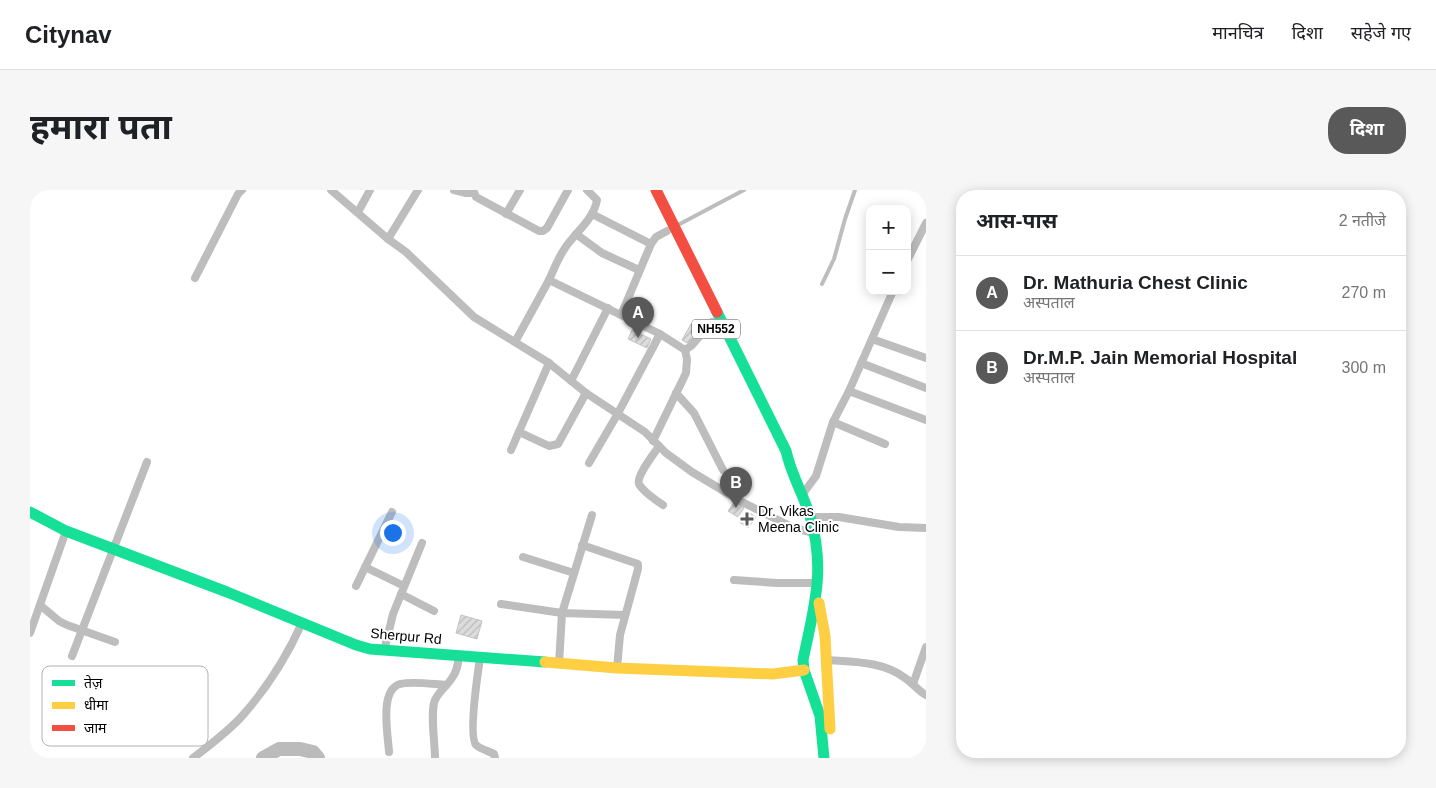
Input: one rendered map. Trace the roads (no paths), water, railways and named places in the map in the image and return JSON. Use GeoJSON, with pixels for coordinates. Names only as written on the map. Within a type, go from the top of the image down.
{"type":"FeatureCollection","features":[{"type":"Feature","properties":{"kind":"main road","name":"NH552"},"geometry":{"type":"LineString","coordinates":[[646,190],[670,229],[786,451],[789,464],[810,517],[818,552],[818,588],[827,660],[832,758]]}},
{"type":"Feature","properties":{"kind":"main road","name":"NH552"},"geometry":{"type":"LineString","coordinates":[[656,190],[670,229],[712,322],[778,454],[789,464]]}},
{"type":"Feature","properties":{"kind":"main road","name":"Sherpur Rd"},"geometry":{"type":"LineString","coordinates":[[30,512],[66,531],[227,592],[356,645],[384,651],[617,668],[773,674],[804,670]]}},
{"type":"Feature","properties":{"kind":"main road","name":"NH552"},"geometry":{"type":"LineString","coordinates":[[818,588],[805,651],[804,670],[818,707],[824,758]]}},
{"type":"Feature","properties":{"kind":"street"},"geometry":{"type":"LineString","coordinates":[[195,278],[238,194],[242,190]]}},
{"type":"Feature","properties":{"kind":"street"},"geometry":{"type":"LineString","coordinates":[[331,190],[406,252],[474,317],[549,363],[586,393],[645,432],[656,444],[692,472],[742,502],[794,528],[814,533]]}},
{"type":"Feature","properties":{"kind":"street"},"geometry":{"type":"LineString","coordinates":[[358,212],[370,190]]}},
{"type":"Feature","properties":{"kind":"street"},"geometry":{"type":"LineString","coordinates":[[388,239],[418,190]]}},
{"type":"Feature","properties":{"kind":"street"},"geometry":{"type":"LineString","coordinates":[[454,190],[466,193],[473,191],[476,197],[539,231],[543,231],[568,190]]}},
{"type":"Feature","properties":{"kind":"street"},"geometry":{"type":"LineString","coordinates":[[506,214],[520,190]]}},
{"type":"Feature","properties":{"kind":"street"},"geometry":{"type":"LineString","coordinates":[[515,342],[549,280],[557,261],[592,214],[597,200],[587,190]]}},
{"type":"Feature","properties":{"kind":"street"},"geometry":{"type":"LineString","coordinates":[[592,214],[651,244]]}},
{"type":"Feature","properties":{"kind":"street"},"geometry":{"type":"LineString","coordinates":[[911,253],[926,223]]}},
{"type":"Feature","properties":{"kind":"street"},"geometry":{"type":"LineString","coordinates":[[621,315],[651,244],[656,237],[670,229]]}},
{"type":"Feature","properties":{"kind":"street"},"geometry":{"type":"LineString","coordinates":[[576,234],[602,253],[639,270]]}},
{"type":"Feature","properties":{"kind":"street"},"geometry":{"type":"LineString","coordinates":[[549,280],[660,334],[685,350]]}},
{"type":"Feature","properties":{"kind":"street"},"geometry":{"type":"LineString","coordinates":[[802,495],[816,476],[833,422],[849,391],[891,295]]}},
{"type":"Feature","properties":{"kind":"street"},"geometry":{"type":"LineString","coordinates":[[571,382],[608,308]]}},
{"type":"Feature","properties":{"kind":"street"},"geometry":{"type":"LineString","coordinates":[[685,350],[691,346],[712,322]]}},
{"type":"Feature","properties":{"kind":"street"},"geometry":{"type":"LineString","coordinates":[[589,463],[660,334]]}},
{"type":"Feature","properties":{"kind":"street"},"geometry":{"type":"LineString","coordinates":[[872,339],[926,358]]}},
{"type":"Feature","properties":{"kind":"street"},"geometry":{"type":"LineString","coordinates":[[663,505],[640,486],[638,481],[686,373],[685,350]]}},
{"type":"Feature","properties":{"kind":"street"},"geometry":{"type":"LineString","coordinates":[[511,450],[549,363]]}},
{"type":"Feature","properties":{"kind":"street"},"geometry":{"type":"LineString","coordinates":[[861,364],[926,388]]}},
{"type":"Feature","properties":{"kind":"street"},"geometry":{"type":"LineString","coordinates":[[849,391],[926,420]]}},
{"type":"Feature","properties":{"kind":"street"},"geometry":{"type":"LineString","coordinates":[[519,432],[549,446],[558,444],[586,393]]}},
{"type":"Feature","properties":{"kind":"street"},"geometry":{"type":"LineString","coordinates":[[676,393],[694,413],[723,470]]}},
{"type":"Feature","properties":{"kind":"street"},"geometry":{"type":"LineString","coordinates":[[833,422],[885,444]]}},
{"type":"Feature","properties":{"kind":"street"},"geometry":{"type":"LineString","coordinates":[[72,656],[147,462]]}},
{"type":"Feature","properties":{"kind":"street"},"geometry":{"type":"LineString","coordinates":[[356,586],[392,512]]}},
{"type":"Feature","properties":{"kind":"street"},"geometry":{"type":"LineString","coordinates":[[559,664],[562,613],[592,515]]}},
{"type":"Feature","properties":{"kind":"street"},"geometry":{"type":"LineString","coordinates":[[810,517],[839,517],[899,527],[926,528]]}},
{"type":"Feature","properties":{"kind":"street"},"geometry":{"type":"LineString","coordinates":[[30,633],[66,531]]}},
{"type":"Feature","properties":{"kind":"street"},"geometry":{"type":"LineString","coordinates":[[384,651],[393,614],[422,543]]}},
{"type":"Feature","properties":{"kind":"street"},"geometry":{"type":"LineString","coordinates":[[582,545],[638,564],[620,635],[617,668]]}},
{"type":"Feature","properties":{"kind":"street"},"geometry":{"type":"LineString","coordinates":[[523,557],[574,573]]}},
{"type":"Feature","properties":{"kind":"street"},"geometry":{"type":"LineString","coordinates":[[365,566],[434,611]]}},
{"type":"Feature","properties":{"kind":"street"},"geometry":{"type":"LineString","coordinates":[[734,580],[818,588]]}},
{"type":"Feature","properties":{"kind":"street"},"geometry":{"type":"LineString","coordinates":[[501,604],[562,613],[625,615]]}},
{"type":"Feature","properties":{"kind":"street"},"geometry":{"type":"LineString","coordinates":[[40,605],[59,621],[81,631],[115,642]]}},
{"type":"Feature","properties":{"kind":"street"},"geometry":{"type":"LineString","coordinates":[[208,745],[242,716],[281,663],[302,623]]}},
{"type":"Feature","properties":{"kind":"street"},"geometry":{"type":"LineString","coordinates":[[913,684],[926,647]]}},
{"type":"Feature","properties":{"kind":"street"},"geometry":{"type":"LineString","coordinates":[[435,758],[432,709],[434,701],[452,679],[459,656]]}},
{"type":"Feature","properties":{"kind":"street"},"geometry":{"type":"LineString","coordinates":[[480,658],[475,698],[474,740],[477,746],[494,754],[496,758]]}},
{"type":"Feature","properties":{"kind":"street"},"geometry":{"type":"LineString","coordinates":[[827,660],[865,662],[879,665],[904,677],[926,695]]}},
{"type":"Feature","properties":{"kind":"street"},"geometry":{"type":"LineString","coordinates":[[389,752],[386,702],[390,690],[397,685],[409,683],[446,685]]}},
{"type":"Feature","properties":{"kind":"street"},"geometry":{"type":"LineString","coordinates":[[193,758],[207,746]]}},
{"type":"Feature","properties":{"kind":"lane"},"geometry":{"type":"LineString","coordinates":[[670,229],[744,190]]}},
{"type":"Feature","properties":{"kind":"lane"},"geometry":{"type":"LineString","coordinates":[[822,284],[834,259],[854,190]]}},
{"type":"Feature","properties":{"kind":"waterway"},"geometry":{"type":"LineString","coordinates":[[263,758],[279,749],[300,749],[313,752],[318,758]]}},
{"type":"Feature","properties":{"kind":"place","name":"Dr. Mathuria Chest Clinic"},"geometry":{"type":"Point","coordinates":[638,338]}},
{"type":"Feature","properties":{"kind":"place","name":"Dr.M.P. Jain Memorial Hospital"},"geometry":{"type":"Point","coordinates":[736,508]}},
{"type":"Feature","properties":{"kind":"place","name":"Dr. Vikas Meena Clinic"},"geometry":{"type":"Point","coordinates":[747,519]}}]}
